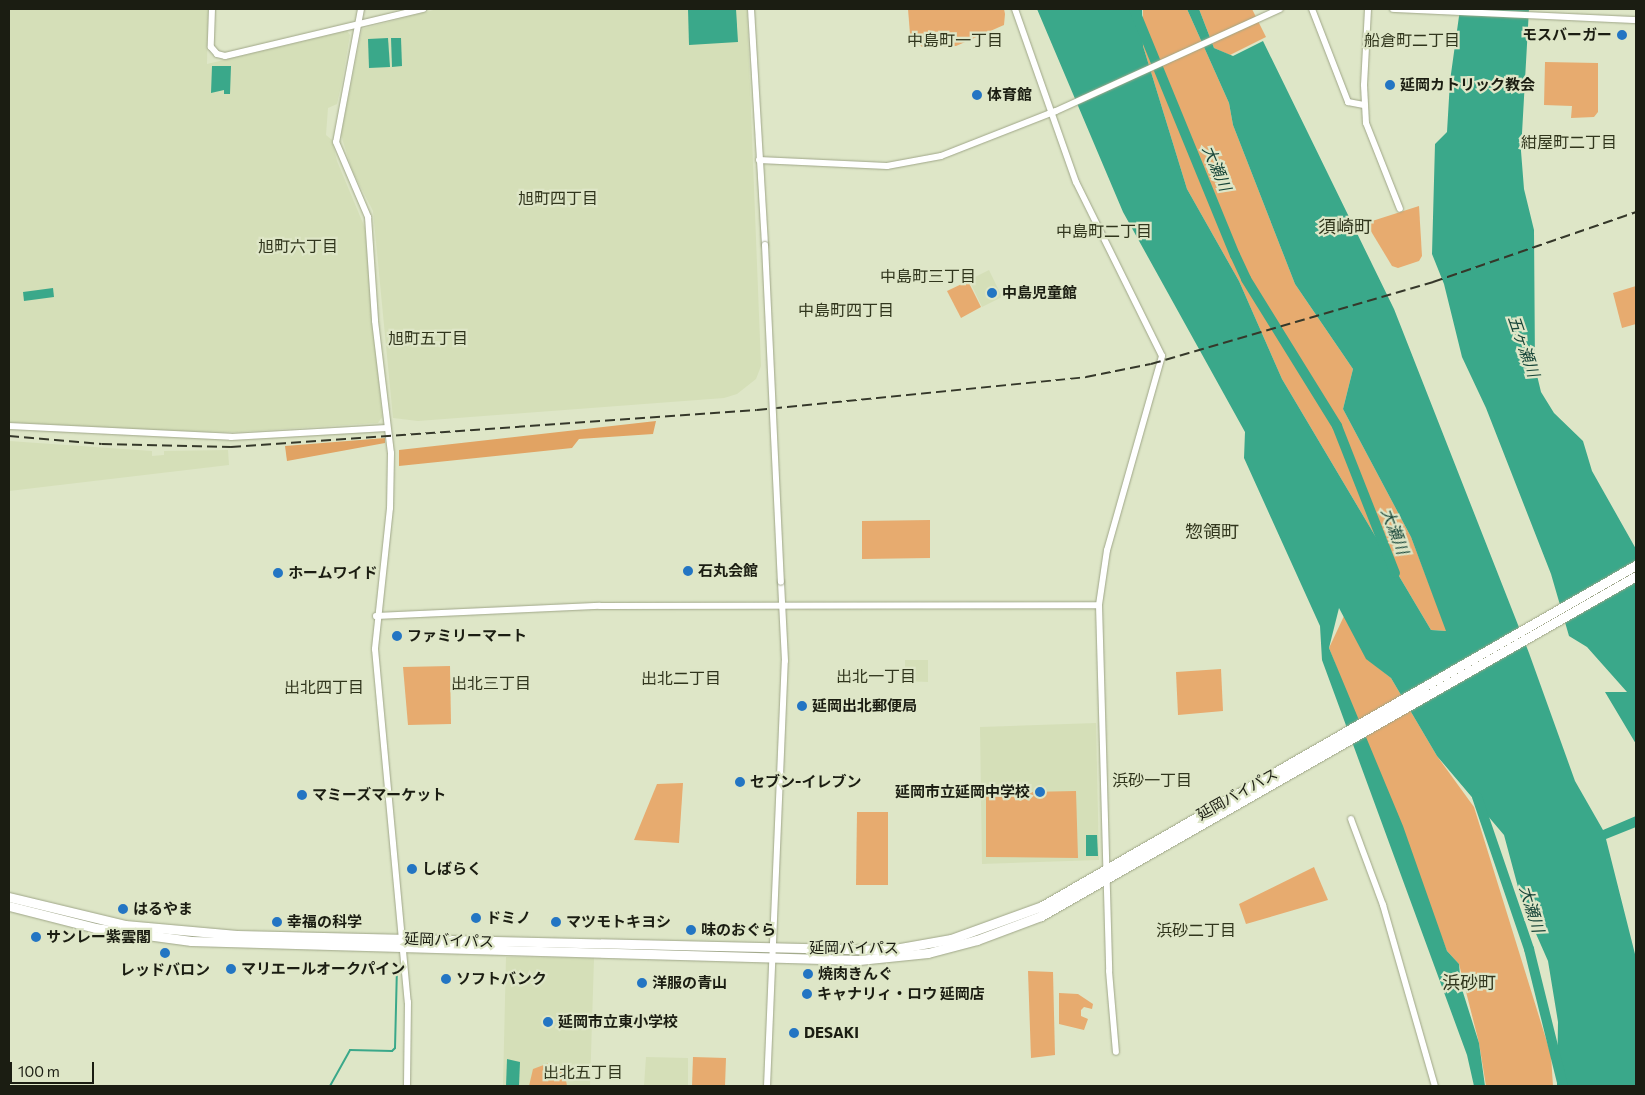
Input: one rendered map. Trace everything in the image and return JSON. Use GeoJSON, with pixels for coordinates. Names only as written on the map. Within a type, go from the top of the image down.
{"type":"FeatureCollection","features":[{"type":"Feature","properties":{"kind":"highway","name":"延岡バイパス"},"geometry":{"type":"LineString","coordinates":[[1263,784],[1636,566]]}},
{"type":"Feature","properties":{"kind":"highway","name":"延岡バイパス"},"geometry":{"type":"LineString","coordinates":[[9,906],[95,928],[190,941],[889,950],[951,940],[1042,906],[1107,873],[1636,576]]}},
{"type":"Feature","properties":{"kind":"highway","name":"延岡バイパス"},"geometry":{"type":"LineString","coordinates":[[9,897],[71,914],[153,929],[403,943],[770,959],[859,960],[956,946],[1041,916],[1107,873]]}},
{"type":"Feature","properties":{"kind":"street"},"geometry":{"type":"LineString","coordinates":[[212,9],[211,47],[220,55],[242,53],[422,9]]}},
{"type":"Feature","properties":{"kind":"street"},"geometry":{"type":"LineString","coordinates":[[361,9],[336,142],[368,217],[392,474],[374,649],[408,1002],[407,1086]]}},
{"type":"Feature","properties":{"kind":"street"},"geometry":{"type":"LineString","coordinates":[[751,9],[765,245],[785,661],[770,959],[767,1086]]}},
{"type":"Feature","properties":{"kind":"street"},"geometry":{"type":"LineString","coordinates":[[1015,9],[1054,111],[1091,217],[1162,356],[1106,550],[1099,605],[1109,971],[1116,1052]]}},
{"type":"Feature","properties":{"kind":"street"},"geometry":{"type":"LineString","coordinates":[[759,160],[865,166],[904,164],[941,156],[993,138],[1280,9]]}},
{"type":"Feature","properties":{"kind":"street"},"geometry":{"type":"LineString","coordinates":[[1312,9],[1348,102],[1364,105]]}},
{"type":"Feature","properties":{"kind":"street"},"geometry":{"type":"LineString","coordinates":[[1368,9],[1364,105],[1368,132],[1400,209]]}},
{"type":"Feature","properties":{"kind":"street"},"geometry":{"type":"LineString","coordinates":[[1393,9],[1541,18],[1636,20]]}},
{"type":"Feature","properties":{"kind":"street"},"geometry":{"type":"LineString","coordinates":[[9,426],[231,437],[387,428]]}},
{"type":"Feature","properties":{"kind":"street"},"geometry":{"type":"LineString","coordinates":[[376,616],[580,606],[1099,605]]}},
{"type":"Feature","properties":{"kind":"street"},"geometry":{"type":"LineString","coordinates":[[1351,819],[1383,905],[1435,1086]]}},
{"type":"Feature","properties":{"kind":"shaded area"},"geometry":{"type":"Polygon","coordinates":[[[9,9],[208,9],[207,64],[347,31],[350,35],[342,82],[337,104],[328,108],[326,135],[332,140],[337,161],[365,228],[382,417],[378,423],[237,432],[162,431],[9,422],[9,9]]]}},
{"type":"Feature","properties":{"kind":"shaded area"},"geometry":{"type":"Polygon","coordinates":[[[437,9],[747,9],[761,366],[756,379],[737,394],[724,398],[418,421],[393,418],[373,211],[352,170],[341,135],[362,29],[437,9]]]}},
{"type":"Feature","properties":{"kind":"shaded area"},"geometry":{"type":"Polygon","coordinates":[[[908,9],[1004,9],[1004,25],[956,46],[922,47],[910,34],[908,9]]]}},
{"type":"Feature","properties":{"kind":"shaded area"},"geometry":{"type":"Polygon","coordinates":[[[1143,9],[1187,9],[1229,103],[1233,125],[1295,284],[1353,369],[1343,409],[1411,537],[1447,631],[1431,630],[1282,379],[1239,281],[1187,189],[1143,46],[1143,9]]]}},
{"type":"Feature","properties":{"kind":"shaded area"},"geometry":{"type":"Polygon","coordinates":[[[1199,9],[1252,9],[1266,37],[1230,55],[1214,48],[1199,9]]]}},
{"type":"Feature","properties":{"kind":"shaded area"},"geometry":{"type":"Polygon","coordinates":[[[1545,62],[1598,63],[1598,112],[1594,117],[1571,118],[1572,106],[1544,105],[1545,62]]]}},
{"type":"Feature","properties":{"kind":"shaded area"},"geometry":{"type":"Polygon","coordinates":[[[1419,206],[1422,256],[1419,261],[1398,268],[1392,266],[1366,223],[1419,206]]]}},
{"type":"Feature","properties":{"kind":"shaded area"},"geometry":{"type":"Polygon","coordinates":[[[989,270],[1002,297],[982,307],[969,280],[989,270]]]}},
{"type":"Feature","properties":{"kind":"shaded area"},"geometry":{"type":"Polygon","coordinates":[[[968,281],[981,307],[961,318],[947,291],[968,281]]]}},
{"type":"Feature","properties":{"kind":"shaded area"},"geometry":{"type":"Polygon","coordinates":[[[1636,286],[1636,324],[1622,328],[1613,293],[1636,286]]]}},
{"type":"Feature","properties":{"kind":"shaded area"},"geometry":{"type":"Polygon","coordinates":[[[656,421],[653,434],[579,439],[572,448],[399,466],[399,450],[656,421]]]}},
{"type":"Feature","properties":{"kind":"shaded area"},"geometry":{"type":"Polygon","coordinates":[[[385,438],[385,443],[287,461],[285,446],[385,438]]]}},
{"type":"Feature","properties":{"kind":"shaded area"},"geometry":{"type":"Polygon","coordinates":[[[9,441],[152,451],[152,456],[164,455],[164,451],[228,450],[229,465],[9,491],[9,441]]]}},
{"type":"Feature","properties":{"kind":"shaded area"},"geometry":{"type":"Polygon","coordinates":[[[930,520],[930,558],[862,559],[862,521],[930,520]]]}},
{"type":"Feature","properties":{"kind":"shaded area"},"geometry":{"type":"Polygon","coordinates":[[[1344,616],[1366,658],[1391,678],[1437,756],[1474,807],[1551,1055],[1553,1086],[1486,1086],[1479,1043],[1459,964],[1447,951],[1329,648],[1344,616]]]}},
{"type":"Feature","properties":{"kind":"shaded area"},"geometry":{"type":"Polygon","coordinates":[[[905,660],[928,660],[928,682],[905,681],[905,660]]]}},
{"type":"Feature","properties":{"kind":"shaded area"},"geometry":{"type":"Polygon","coordinates":[[[450,666],[451,724],[408,725],[403,667],[450,666]]]}},
{"type":"Feature","properties":{"kind":"shaded area"},"geometry":{"type":"Polygon","coordinates":[[[1221,669],[1223,711],[1178,715],[1176,672],[1221,669]]]}},
{"type":"Feature","properties":{"kind":"shaded area","name":"延岡市立延岡中学校"},"geometry":{"type":"Polygon","coordinates":[[[1096,723],[1099,860],[982,864],[980,727],[1096,723]]]}},
{"type":"Feature","properties":{"kind":"shaded area"},"geometry":{"type":"Polygon","coordinates":[[[683,783],[679,843],[634,840],[657,784],[683,783]]]}},
{"type":"Feature","properties":{"kind":"shaded area"},"geometry":{"type":"Polygon","coordinates":[[[1076,791],[1078,858],[986,857],[986,793],[1076,791]]]}},
{"type":"Feature","properties":{"kind":"shaded area"},"geometry":{"type":"Polygon","coordinates":[[[857,812],[888,812],[888,885],[856,885],[857,812]]]}},
{"type":"Feature","properties":{"kind":"shaded area"},"geometry":{"type":"Polygon","coordinates":[[[1314,867],[1328,900],[1246,924],[1239,904],[1314,867]]]}},
{"type":"Feature","properties":{"kind":"shaded area","name":"延岡市立東小学校"},"geometry":{"type":"Polygon","coordinates":[[[506,957],[594,958],[590,1086],[503,1086],[506,957]]]}},
{"type":"Feature","properties":{"kind":"shaded area"},"geometry":{"type":"Polygon","coordinates":[[[1028,971],[1053,972],[1055,1055],[1031,1058],[1028,971]]]}},
{"type":"Feature","properties":{"kind":"shaded area"},"geometry":{"type":"Polygon","coordinates":[[[1059,993],[1078,994],[1093,1004],[1092,1009],[1084,1007],[1081,1010],[1081,1016],[1088,1019],[1084,1030],[1059,1024],[1059,993]]]}},
{"type":"Feature","properties":{"kind":"shaded area"},"geometry":{"type":"Polygon","coordinates":[[[646,1057],[688,1058],[688,1086],[644,1086],[646,1057]]]}},
{"type":"Feature","properties":{"kind":"shaded area"},"geometry":{"type":"Polygon","coordinates":[[[693,1057],[726,1058],[725,1086],[692,1086],[693,1057]]]}},
{"type":"Feature","properties":{"kind":"shaded area"},"geometry":{"type":"Polygon","coordinates":[[[549,1063],[564,1069],[567,1086],[529,1086],[533,1069],[549,1063]]]}},
{"type":"Feature","properties":{"kind":"water"},"geometry":{"type":"Polygon","coordinates":[[[688,9],[736,9],[738,42],[689,45],[688,9]]]}},
{"type":"Feature","properties":{"kind":"water"},"geometry":{"type":"Polygon","coordinates":[[[1037,9],[1142,9],[1143,46],[1187,189],[1239,281],[1282,379],[1431,630],[1446,631],[1411,537],[1343,409],[1353,369],[1295,284],[1233,125],[1229,103],[1187,9],[1199,9],[1214,48],[1233,56],[1263,41],[1394,309],[1529,653],[1575,781],[1603,830],[1636,816],[1636,827],[1606,839],[1636,958],[1636,1086],[1557,1086],[1558,1022],[1548,961],[1522,902],[1504,835],[1437,756],[1391,678],[1366,659],[1339,608],[1329,648],[1403,826],[1447,951],[1459,964],[1461,986],[1479,1043],[1485,1086],[1474,1086],[1467,1055],[1322,660],[1320,626],[1244,458],[1245,432],[1123,212],[1037,9]]]}},
{"type":"Feature","properties":{"kind":"water","name":"五ヶ瀬川"},"geometry":{"type":"Polygon","coordinates":[[[1460,9],[1529,9],[1521,151],[1524,189],[1534,230],[1535,367],[1541,392],[1554,413],[1583,441],[1592,471],[1636,549],[1636,744],[1605,692],[1627,692],[1587,647],[1569,636],[1551,574],[1486,408],[1462,357],[1444,284],[1432,254],[1435,144],[1447,132],[1450,81],[1460,9]]]}},
{"type":"Feature","properties":{"kind":"water"},"geometry":{"type":"Polygon","coordinates":[[[388,38],[390,67],[369,68],[368,39],[388,38]]]}},
{"type":"Feature","properties":{"kind":"water"},"geometry":{"type":"Polygon","coordinates":[[[391,38],[401,38],[402,66],[392,67],[391,38]]]}},
{"type":"Feature","properties":{"kind":"water"},"geometry":{"type":"Polygon","coordinates":[[[212,66],[231,66],[230,94],[224,94],[224,90],[211,93],[212,66]]]}},
{"type":"Feature","properties":{"kind":"water"},"geometry":{"type":"Polygon","coordinates":[[[53,288],[54,297],[24,301],[23,292],[53,288]]]}},
{"type":"Feature","properties":{"kind":"water"},"geometry":{"type":"Polygon","coordinates":[[[1086,835],[1097,835],[1098,856],[1086,856],[1086,835]]]}},
{"type":"Feature","properties":{"kind":"water"},"geometry":{"type":"Polygon","coordinates":[[[507,1059],[520,1062],[519,1086],[506,1086],[507,1059]]]}},
{"type":"Feature","properties":{"kind":"waterway","name":"大瀬川"},"geometry":{"type":"LineString","coordinates":[[1134,9],[1246,279],[1337,426],[1395,573]]}},
{"type":"Feature","properties":{"kind":"waterway","name":"大瀬川"},"geometry":{"type":"LineString","coordinates":[[1477,797],[1529,949],[1563,1086]]}},
{"type":"Feature","properties":{"kind":"waterway"},"geometry":{"type":"LineString","coordinates":[[330,1086],[350,1050],[392,1051],[395,1048],[397,965]]}},
{"type":"Feature","properties":{"kind":"railway"},"geometry":{"type":"LineString","coordinates":[[9,436],[102,444],[231,447],[757,410],[1086,377],[1151,364],[1433,282],[1636,212]]}},
{"type":"Feature","properties":{"kind":"place","name":"モスバーガー"},"geometry":{"type":"Point","coordinates":[1622,35]}},
{"type":"Feature","properties":{"kind":"place","name":"延岡カトリック教会"},"geometry":{"type":"Point","coordinates":[1390,85]}},
{"type":"Feature","properties":{"kind":"place","name":"体育館"},"geometry":{"type":"Point","coordinates":[977,95]}},
{"type":"Feature","properties":{"kind":"place","name":"中島児童館"},"geometry":{"type":"Point","coordinates":[992,293]}},
{"type":"Feature","properties":{"kind":"place","name":"石丸会館"},"geometry":{"type":"Point","coordinates":[688,571]}},
{"type":"Feature","properties":{"kind":"place","name":"ホームワイド"},"geometry":{"type":"Point","coordinates":[278,573]}},
{"type":"Feature","properties":{"kind":"place","name":"ファミリーマート"},"geometry":{"type":"Point","coordinates":[397,636]}},
{"type":"Feature","properties":{"kind":"place","name":"延岡出北郵便局"},"geometry":{"type":"Point","coordinates":[802,706]}},
{"type":"Feature","properties":{"kind":"place","name":"セブン-イレブン"},"geometry":{"type":"Point","coordinates":[740,782]}},
{"type":"Feature","properties":{"kind":"place","name":"延岡市立延岡中学校"},"geometry":{"type":"Point","coordinates":[1040,792]}},
{"type":"Feature","properties":{"kind":"place","name":"マミーズマーケット"},"geometry":{"type":"Point","coordinates":[302,795]}},
{"type":"Feature","properties":{"kind":"place","name":"しばらく"},"geometry":{"type":"Point","coordinates":[412,869]}},
{"type":"Feature","properties":{"kind":"place","name":"はるやま"},"geometry":{"type":"Point","coordinates":[123,909]}},
{"type":"Feature","properties":{"kind":"place","name":"ドミノ"},"geometry":{"type":"Point","coordinates":[476,918]}},
{"type":"Feature","properties":{"kind":"place","name":"幸福の科学"},"geometry":{"type":"Point","coordinates":[277,922]}},
{"type":"Feature","properties":{"kind":"place","name":"マツモトキヨシ"},"geometry":{"type":"Point","coordinates":[556,922]}},
{"type":"Feature","properties":{"kind":"place","name":"味のおぐら"},"geometry":{"type":"Point","coordinates":[691,930]}},
{"type":"Feature","properties":{"kind":"place","name":"サンレー紫雲閣"},"geometry":{"type":"Point","coordinates":[36,937]}},
{"type":"Feature","properties":{"kind":"place","name":"レッドバロン"},"geometry":{"type":"Point","coordinates":[165,953]}},
{"type":"Feature","properties":{"kind":"place","name":"マリエールオークパイン"},"geometry":{"type":"Point","coordinates":[231,969]}},
{"type":"Feature","properties":{"kind":"place","name":"焼肉きんぐ"},"geometry":{"type":"Point","coordinates":[808,974]}},
{"type":"Feature","properties":{"kind":"place","name":"ソフトバンク"},"geometry":{"type":"Point","coordinates":[446,979]}},
{"type":"Feature","properties":{"kind":"place","name":"洋服の青山"},"geometry":{"type":"Point","coordinates":[642,983]}},
{"type":"Feature","properties":{"kind":"place","name":"キャナリィ・ロウ 延岡店"},"geometry":{"type":"Point","coordinates":[807,994]}},
{"type":"Feature","properties":{"kind":"place","name":"延岡市立東小学校"},"geometry":{"type":"Point","coordinates":[548,1022]}},
{"type":"Feature","properties":{"kind":"place","name":"DESAKI"},"geometry":{"type":"Point","coordinates":[794,1033]}},
{"type":"Feature","properties":{"kind":"district","name":"中島町一丁目"},"geometry":{"type":"Point","coordinates":[955,40]}},
{"type":"Feature","properties":{"kind":"district","name":"船倉町二丁目"},"geometry":{"type":"Point","coordinates":[1412,40]}},
{"type":"Feature","properties":{"kind":"district","name":"紺屋町二丁目"},"geometry":{"type":"Point","coordinates":[1569,142]}},
{"type":"Feature","properties":{"kind":"district","name":"旭町四丁目"},"geometry":{"type":"Point","coordinates":[558,198]}},
{"type":"Feature","properties":{"kind":"district","name":"須崎町"},"geometry":{"type":"Point","coordinates":[1345,226]}},
{"type":"Feature","properties":{"kind":"district","name":"中島町二丁目"},"geometry":{"type":"Point","coordinates":[1104,231]}},
{"type":"Feature","properties":{"kind":"district","name":"旭町六丁目"},"geometry":{"type":"Point","coordinates":[298,246]}},
{"type":"Feature","properties":{"kind":"district","name":"中島町三丁目"},"geometry":{"type":"Point","coordinates":[928,276]}},
{"type":"Feature","properties":{"kind":"district","name":"中島町四丁目"},"geometry":{"type":"Point","coordinates":[846,310]}},
{"type":"Feature","properties":{"kind":"district","name":"旭町五丁目"},"geometry":{"type":"Point","coordinates":[428,338]}},
{"type":"Feature","properties":{"kind":"district","name":"惣領町"},"geometry":{"type":"Point","coordinates":[1212,531]}},
{"type":"Feature","properties":{"kind":"district","name":"出北一丁目"},"geometry":{"type":"Point","coordinates":[876,676]}},
{"type":"Feature","properties":{"kind":"district","name":"出北二丁目"},"geometry":{"type":"Point","coordinates":[681,678]}},
{"type":"Feature","properties":{"kind":"district","name":"出北三丁目"},"geometry":{"type":"Point","coordinates":[491,683]}},
{"type":"Feature","properties":{"kind":"district","name":"出北四丁目"},"geometry":{"type":"Point","coordinates":[324,687]}},
{"type":"Feature","properties":{"kind":"district","name":"浜砂一丁目"},"geometry":{"type":"Point","coordinates":[1152,780]}},
{"type":"Feature","properties":{"kind":"district","name":"浜砂二丁目"},"geometry":{"type":"Point","coordinates":[1196,930]}},
{"type":"Feature","properties":{"kind":"district","name":"浜砂町"},"geometry":{"type":"Point","coordinates":[1469,982]}},
{"type":"Feature","properties":{"kind":"district","name":"出北五丁目"},"geometry":{"type":"Point","coordinates":[583,1072]}}]}
